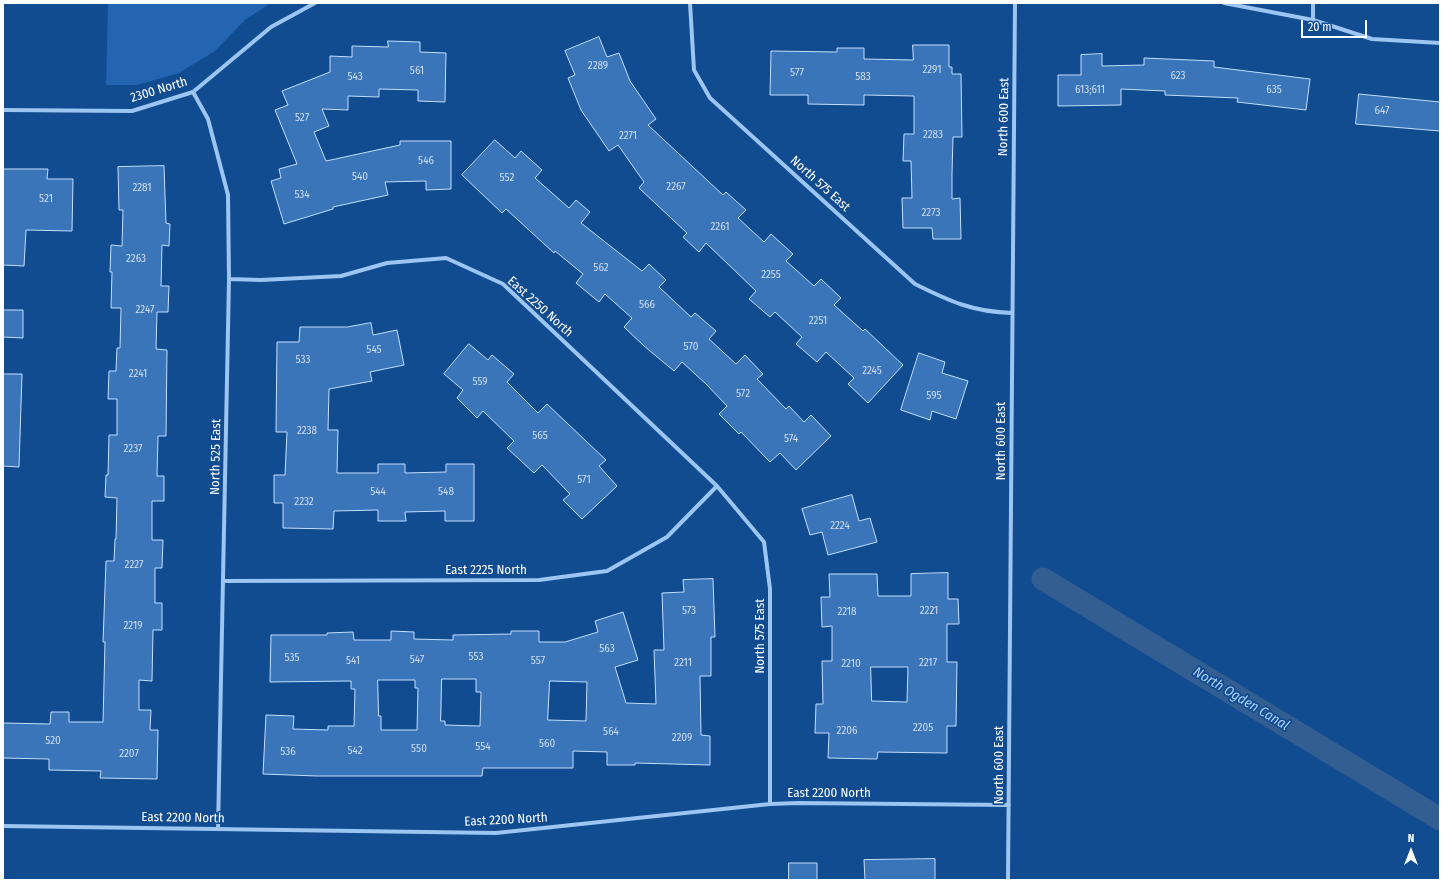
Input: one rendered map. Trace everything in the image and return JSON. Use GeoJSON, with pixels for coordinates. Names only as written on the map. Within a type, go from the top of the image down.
{"type":"FeatureCollection","features":[{"type":"Feature","properties":{"kind":"street","name":"2300 North"},"geometry":{"type":"LineString","coordinates":[[3,110],[132,110],[193,92],[271,27],[316,3]]}},
{"type":"Feature","properties":{"kind":"street","name":"North 575 East"},"geometry":{"type":"LineString","coordinates":[[690,3],[694,70],[710,98],[915,284],[953,303],[990,313],[1012,313]]}},
{"type":"Feature","properties":{"kind":"street","name":"North 600 East"},"geometry":{"type":"LineString","coordinates":[[1008,880],[1015,3]]}},
{"type":"Feature","properties":{"kind":"street"},"geometry":{"type":"LineString","coordinates":[[1224,3],[1313,20],[1372,39],[1440,43]]}},
{"type":"Feature","properties":{"kind":"street"},"geometry":{"type":"LineString","coordinates":[[1313,3],[1313,20]]}},
{"type":"Feature","properties":{"kind":"street","name":"North 525 East"},"geometry":{"type":"LineString","coordinates":[[193,92],[208,119],[228,195],[229,278],[218,829]]}},
{"type":"Feature","properties":{"kind":"street","name":"East 2250 North"},"geometry":{"type":"LineString","coordinates":[[229,278],[261,280],[340,276],[387,263],[446,258],[503,284],[717,486]]}},
{"type":"Feature","properties":{"kind":"street","name":"North 575 East"},"geometry":{"type":"LineString","coordinates":[[717,486],[764,542],[770,589],[770,804]]}},
{"type":"Feature","properties":{"kind":"street","name":"East 2225 North"},"geometry":{"type":"LineString","coordinates":[[224,581],[539,580],[607,571],[667,537],[717,486]]}},
{"type":"Feature","properties":{"kind":"street","name":"East 2200 North"},"geometry":{"type":"LineString","coordinates":[[3,826],[496,833],[770,804],[1009,805]]}},
{"type":"Feature","properties":{"kind":"shaded area"},"geometry":{"type":"Polygon","coordinates":[[[108,3],[271,3],[245,20],[215,51],[179,73],[137,85],[106,85],[108,3]]]}},
{"type":"Feature","properties":{"kind":"building"},"geometry":{"type":"Polygon","coordinates":[[[599,37],[607,57],[619,53],[630,81],[656,119],[648,125],[723,195],[726,192],[746,210],[738,218],[764,242],[771,234],[793,254],[786,261],[814,286],[821,279],[841,298],[834,305],[863,331],[865,329],[903,365],[868,403],[848,384],[854,378],[826,352],[817,362],[796,344],[802,337],[775,312],[770,317],[749,299],[756,291],[706,243],[699,252],[683,237],[687,233],[639,188],[644,182],[618,145],[609,151],[581,110],[568,78],[575,75],[565,51],[599,37]]]}},
{"type":"Feature","properties":{"kind":"building"},"geometry":{"type":"Polygon","coordinates":[[[388,41],[420,42],[420,52],[446,53],[445,102],[418,101],[418,90],[379,89],[379,97],[348,96],[348,110],[322,109],[329,126],[314,132],[326,161],[400,145],[400,141],[451,141],[451,189],[426,190],[426,181],[385,182],[388,195],[333,207],[333,209],[284,224],[271,181],[281,178],[279,169],[297,164],[275,110],[288,105],[282,91],[330,72],[330,56],[352,57],[352,46],[388,47],[388,41]]]}},
{"type":"Feature","properties":{"kind":"building"},"geometry":{"type":"Polygon","coordinates":[[[913,45],[949,45],[949,67],[952,67],[952,74],[961,74],[962,137],[953,137],[952,199],[960,198],[961,239],[933,239],[932,228],[903,228],[902,198],[912,198],[911,161],[903,161],[904,134],[914,134],[914,96],[864,95],[864,105],[808,104],[808,95],[770,95],[771,51],[837,52],[837,48],[864,48],[864,59],[913,60],[913,45]]]}},
{"type":"Feature","properties":{"kind":"building"},"geometry":{"type":"Polygon","coordinates":[[[1102,54],[1102,66],[1144,65],[1144,58],[1214,61],[1214,67],[1310,79],[1306,110],[1237,102],[1238,98],[1165,95],[1165,91],[1121,89],[1121,105],[1058,106],[1058,75],[1081,75],[1081,55],[1102,54]]]}},
{"type":"Feature","properties":{"kind":"building"},"geometry":{"type":"Polygon","coordinates":[[[1359,94],[1440,102],[1440,131],[1356,124],[1359,94]]]}},
{"type":"Feature","properties":{"kind":"building"},"geometry":{"type":"Polygon","coordinates":[[[495,140],[515,158],[521,151],[542,170],[535,178],[569,208],[576,200],[590,212],[581,223],[642,271],[649,264],[666,280],[659,287],[691,317],[695,313],[716,331],[709,339],[736,364],[745,355],[763,374],[757,379],[786,409],[789,406],[804,422],[811,415],[831,436],[796,470],[780,453],[770,462],[741,432],[739,434],[719,414],[727,406],[706,384],[682,362],[674,371],[644,346],[624,327],[632,318],[605,294],[599,302],[576,283],[583,274],[555,251],[554,253],[506,209],[502,213],[462,175],[495,140]]]}},
{"type":"Feature","properties":{"kind":"building"},"geometry":{"type":"Polygon","coordinates":[[[164,166],[166,223],[170,224],[169,246],[162,245],[161,286],[169,286],[168,312],[157,312],[156,349],[167,350],[166,436],[158,436],[157,476],[164,476],[164,501],[152,501],[152,540],[163,540],[162,568],[155,568],[155,603],[162,603],[162,630],[153,630],[152,681],[139,680],[139,710],[151,710],[150,730],[158,730],[157,779],[100,778],[101,771],[49,770],[49,759],[3,758],[3,723],[50,724],[51,712],[69,712],[69,722],[103,722],[105,642],[103,642],[106,561],[114,561],[116,539],[117,498],[105,497],[106,475],[108,475],[109,435],[117,435],[117,399],[108,399],[109,371],[116,371],[117,348],[120,348],[121,308],[111,308],[112,272],[110,272],[111,245],[122,246],[123,210],[119,210],[118,167],[164,166]]]}},
{"type":"Feature","properties":{"kind":"building"},"geometry":{"type":"Polygon","coordinates":[[[3,169],[48,169],[47,179],[73,179],[72,231],[26,230],[24,266],[3,265],[3,169]]]}},
{"type":"Feature","properties":{"kind":"building"},"geometry":{"type":"Polygon","coordinates":[[[3,310],[23,310],[23,338],[3,337],[3,310]]]}},
{"type":"Feature","properties":{"kind":"building"},"geometry":{"type":"Polygon","coordinates":[[[371,323],[373,335],[397,330],[404,365],[370,372],[372,381],[329,389],[328,430],[338,430],[337,473],[378,473],[378,464],[405,464],[405,473],[446,472],[446,464],[474,464],[474,521],[445,521],[445,511],[405,512],[406,521],[378,521],[378,510],[334,511],[333,529],[283,528],[283,503],[274,503],[274,475],[285,475],[287,432],[276,432],[277,342],[299,342],[300,327],[347,327],[371,323]]]}},
{"type":"Feature","properties":{"kind":"building"},"geometry":{"type":"Polygon","coordinates":[[[469,344],[488,360],[492,355],[514,374],[507,382],[538,413],[547,404],[606,460],[599,466],[617,486],[582,519],[563,500],[570,494],[542,465],[534,473],[507,448],[514,441],[483,411],[477,418],[457,398],[463,390],[444,374],[469,344]]]}},
{"type":"Feature","properties":{"kind":"building"},"geometry":{"type":"Polygon","coordinates":[[[919,353],[945,362],[942,373],[968,381],[956,419],[932,411],[930,420],[901,410],[919,353]]]}},
{"type":"Feature","properties":{"kind":"building"},"geometry":{"type":"Polygon","coordinates":[[[3,374],[22,374],[19,467],[3,466],[3,374]]]}},
{"type":"Feature","properties":{"kind":"building"},"geometry":{"type":"Polygon","coordinates":[[[852,495],[859,521],[870,518],[877,542],[828,555],[822,532],[810,535],[802,509],[852,495]]]}},
{"type":"Feature","properties":{"kind":"building"},"geometry":{"type":"Polygon","coordinates":[[[948,573],[948,599],[958,599],[959,624],[947,624],[947,662],[957,662],[956,726],[947,726],[947,753],[878,752],[877,759],[828,758],[829,733],[815,733],[816,704],[823,704],[822,661],[832,661],[832,626],[822,627],[821,597],[830,597],[829,574],[877,574],[878,596],[911,596],[911,574],[948,573]],[[871,667],[872,701],[907,702],[908,667],[871,667]]]}},
{"type":"Feature","properties":{"kind":"building"},"geometry":{"type":"Polygon","coordinates":[[[713,579],[715,637],[711,637],[711,676],[700,676],[701,735],[710,736],[710,765],[635,763],[635,765],[607,765],[607,752],[573,751],[573,768],[483,768],[482,776],[317,776],[263,774],[266,715],[294,716],[293,729],[328,730],[328,726],[354,726],[355,689],[351,689],[351,681],[270,682],[271,635],[327,635],[327,633],[353,632],[354,640],[391,640],[391,631],[414,632],[414,639],[453,640],[453,635],[511,634],[511,631],[539,631],[539,642],[565,642],[598,632],[595,621],[623,612],[638,660],[615,667],[626,703],[656,704],[654,650],[664,650],[662,593],[684,592],[683,580],[713,579]],[[442,679],[441,721],[445,721],[445,725],[480,726],[481,692],[476,692],[476,679],[442,679]],[[378,680],[379,716],[381,716],[381,730],[417,730],[418,688],[415,688],[415,680],[378,680]],[[550,681],[548,720],[586,721],[587,682],[550,681]]]}},
{"type":"Feature","properties":{"kind":"building"},"geometry":{"type":"Polygon","coordinates":[[[935,859],[935,880],[865,880],[864,860],[935,859]]]}},
{"type":"Feature","properties":{"kind":"building"},"geometry":{"type":"Polygon","coordinates":[[[789,863],[817,863],[817,880],[789,880],[789,863]]]}},
{"type":"Feature","properties":{"kind":"waterway","name":"North Ogden Canal"},"geometry":{"type":"LineString","coordinates":[[1043,579],[1440,819]]}}]}
